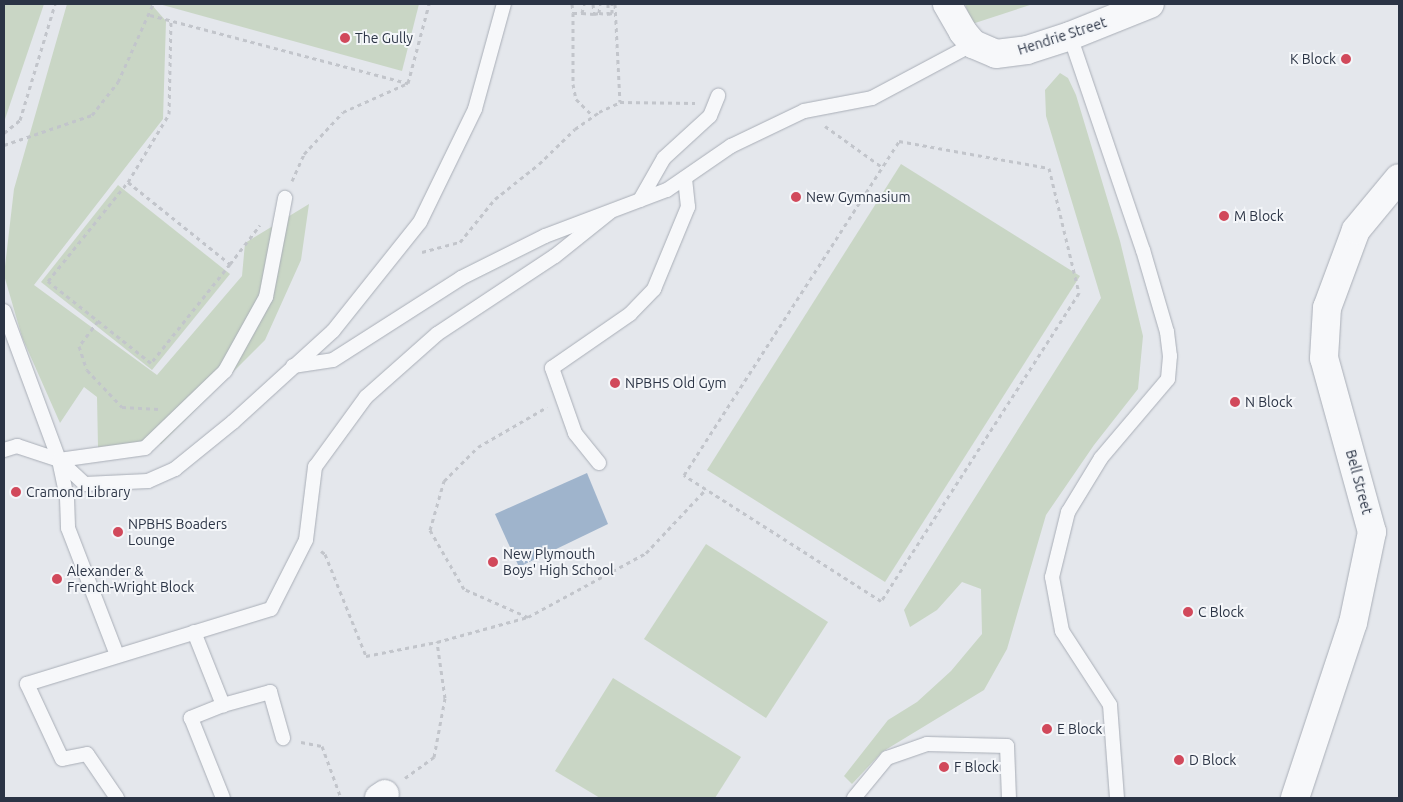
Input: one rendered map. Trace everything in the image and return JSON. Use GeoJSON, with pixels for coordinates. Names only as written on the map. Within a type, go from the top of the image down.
{"type":"FeatureCollection","features":[{"type":"Feature","properties":{"kind":"street"},"geometry":{"type":"LineString","coordinates":[[947,4],[962,32],[973,44]]}},
{"type":"Feature","properties":{"kind":"street","name":"Hendrie Street"},"geometry":{"type":"LineString","coordinates":[[973,44],[996,54],[1027,50],[1070,36],[1150,4]]}},
{"type":"Feature","properties":{"kind":"street","name":"Bell Street"},"geometry":{"type":"LineString","coordinates":[[1295,798],[1353,623],[1372,532],[1324,358],[1327,308],[1356,230],[1399,178]]}},
{"type":"Feature","properties":{"kind":"lane"},"geometry":{"type":"LineString","coordinates":[[4,450],[17,446],[59,460],[85,484],[148,480],[175,469],[198,452],[333,331],[393,260],[420,222],[475,109],[504,4]]}},
{"type":"Feature","properties":{"kind":"lane"},"geometry":{"type":"LineString","coordinates":[[1070,36],[1143,250],[1167,332],[1170,356],[1168,379],[1101,458],[1068,512],[1052,577],[1062,631],[1110,705],[1117,798]]}},
{"type":"Feature","properties":{"kind":"lane"},"geometry":{"type":"LineString","coordinates":[[292,366],[333,360],[461,278],[545,236],[667,190],[731,146],[804,111],[872,98],[973,44]]}},
{"type":"Feature","properties":{"kind":"lane"},"geometry":{"type":"LineString","coordinates":[[640,200],[664,158],[710,116],[717,99]]}},
{"type":"Feature","properties":{"kind":"lane"},"geometry":{"type":"LineString","coordinates":[[599,463],[575,433],[552,368],[630,314],[654,289],[688,207],[685,178]]}},
{"type":"Feature","properties":{"kind":"lane"},"geometry":{"type":"LineString","coordinates":[[59,460],[145,448],[224,371],[266,297],[285,198]]}},
{"type":"Feature","properties":{"kind":"lane"},"geometry":{"type":"LineString","coordinates":[[117,798],[87,754],[62,759],[27,684],[271,609],[306,540],[315,467],[366,397],[437,334],[555,256],[610,212]]}},
{"type":"Feature","properties":{"kind":"lane"},"geometry":{"type":"LineString","coordinates":[[4,311],[59,460],[67,498],[68,528],[118,655]]}},
{"type":"Feature","properties":{"kind":"lane"},"geometry":{"type":"LineString","coordinates":[[194,632],[223,705]]}},
{"type":"Feature","properties":{"kind":"lane"},"geometry":{"type":"LineString","coordinates":[[223,798],[191,718],[223,705],[270,692],[283,738]]}},
{"type":"Feature","properties":{"kind":"lane"},"geometry":{"type":"LineString","coordinates":[[854,798],[887,758],[927,744],[1006,746],[1009,798]]}},
{"type":"Feature","properties":{"kind":"path"},"geometry":{"type":"LineString","coordinates":[[4,134],[20,120],[55,4]]}},
{"type":"Feature","properties":{"kind":"path"},"geometry":{"type":"LineString","coordinates":[[4,145],[92,115],[118,82],[150,15],[153,4]]}},
{"type":"Feature","properties":{"kind":"path"},"geometry":{"type":"LineString","coordinates":[[408,83],[429,4]]}},
{"type":"Feature","properties":{"kind":"path"},"geometry":{"type":"LineString","coordinates":[[572,4],[573,84],[576,99],[593,116]]}},
{"type":"Feature","properties":{"kind":"path"},"geometry":{"type":"LineString","coordinates":[[582,13],[584,4]]}},
{"type":"Feature","properties":{"kind":"path"},"geometry":{"type":"LineString","coordinates":[[593,4],[594,14]]}},
{"type":"Feature","properties":{"kind":"path"},"geometry":{"type":"LineString","coordinates":[[599,13],[600,4]]}},
{"type":"Feature","properties":{"kind":"path"},"geometry":{"type":"LineString","coordinates":[[608,4],[612,14]]}},
{"type":"Feature","properties":{"kind":"path"},"geometry":{"type":"LineString","coordinates":[[613,4],[612,14],[620,102]]}},
{"type":"Feature","properties":{"kind":"path"},"geometry":{"type":"LineString","coordinates":[[573,14],[612,14]]}},
{"type":"Feature","properties":{"kind":"path"},"geometry":{"type":"LineString","coordinates":[[150,15],[408,83]]}},
{"type":"Feature","properties":{"kind":"path"},"geometry":{"type":"LineString","coordinates":[[171,20],[169,114],[128,182],[48,281],[151,363],[285,198],[304,154],[343,112],[408,83]]}},
{"type":"Feature","properties":{"kind":"path"},"geometry":{"type":"LineString","coordinates":[[393,260],[460,242],[495,199],[593,116],[620,102],[717,99]]}},
{"type":"Feature","properties":{"kind":"path"},"geometry":{"type":"LineString","coordinates":[[804,111],[882,167]]}},
{"type":"Feature","properties":{"kind":"path"},"geometry":{"type":"LineString","coordinates":[[899,141],[1049,168],[1079,293],[881,601],[684,475],[882,167],[899,141]]}},
{"type":"Feature","properties":{"kind":"path"},"geometry":{"type":"LineString","coordinates":[[128,182],[230,264]]}},
{"type":"Feature","properties":{"kind":"path"},"geometry":{"type":"LineString","coordinates":[[98,321],[79,346],[87,370],[122,407],[160,409],[196,400]]}},
{"type":"Feature","properties":{"kind":"path"},"geometry":{"type":"LineString","coordinates":[[528,617],[464,589],[430,530],[444,480],[471,454],[563,398]]}},
{"type":"Feature","properties":{"kind":"path"},"geometry":{"type":"LineString","coordinates":[[306,540],[325,554],[366,656],[437,642],[528,617],[646,553],[706,489]]}},
{"type":"Feature","properties":{"kind":"path"},"geometry":{"type":"LineString","coordinates":[[382,796],[434,757],[445,698],[437,642]]}},
{"type":"Feature","properties":{"kind":"path"},"geometry":{"type":"LineString","coordinates":[[283,738],[322,746],[341,798]]}},
{"type":"Feature","properties":{"kind":"green space"},"geometry":{"type":"Polygon","coordinates":[[[4,4],[44,4],[4,122],[4,4]]]}},
{"type":"Feature","properties":{"kind":"green space"},"geometry":{"type":"Polygon","coordinates":[[[67,4],[151,4],[166,21],[163,119],[34,285],[157,375],[242,276],[245,243],[309,204],[301,260],[265,340],[161,444],[98,447],[97,397],[84,387],[60,423],[22,337],[4,275],[14,189],[67,4]]]}},
{"type":"Feature","properties":{"kind":"green space","name":"The Gully"},"geometry":{"type":"Polygon","coordinates":[[[159,4],[419,4],[402,71],[159,4]]]}},
{"type":"Feature","properties":{"kind":"green space"},"geometry":{"type":"Polygon","coordinates":[[[965,4],[1033,4],[972,24],[965,4]]]}},
{"type":"Feature","properties":{"kind":"green space"},"geometry":{"type":"Polygon","coordinates":[[[1060,73],[1068,78],[1076,95],[1120,241],[1143,336],[1138,389],[1094,445],[1046,515],[1007,649],[984,690],[882,752],[852,784],[844,776],[888,720],[917,702],[951,671],[982,634],[981,589],[962,582],[937,610],[910,627],[904,610],[1101,298],[1046,116],[1045,90],[1060,73]]]}},
{"type":"Feature","properties":{"kind":"green space"},"geometry":{"type":"Polygon","coordinates":[[[901,164],[1080,276],[885,582],[707,470],[901,164]]]}},
{"type":"Feature","properties":{"kind":"green space"},"geometry":{"type":"Polygon","coordinates":[[[118,185],[230,274],[152,370],[41,282],[118,185]]]}},
{"type":"Feature","properties":{"kind":"green space"},"geometry":{"type":"Polygon","coordinates":[[[706,544],[828,622],[766,718],[644,639],[706,544]]]}},
{"type":"Feature","properties":{"kind":"green space"},"geometry":{"type":"Polygon","coordinates":[[[613,678],[741,757],[715,798],[600,798],[555,771],[613,678]]]}},
{"type":"Feature","properties":{"kind":"water"},"geometry":{"type":"Polygon","coordinates":[[[587,473],[608,524],[519,567],[495,514],[587,473]]]}},
{"type":"Feature","properties":{"kind":"place","name":"The Gully"},"geometry":{"type":"Point","coordinates":[345,38]}},
{"type":"Feature","properties":{"kind":"place","name":"K Block"},"geometry":{"type":"Point","coordinates":[1346,59]}},
{"type":"Feature","properties":{"kind":"place","name":"New Gymnasium"},"geometry":{"type":"Point","coordinates":[796,197]}},
{"type":"Feature","properties":{"kind":"place","name":"M Block"},"geometry":{"type":"Point","coordinates":[1224,216]}},
{"type":"Feature","properties":{"kind":"place","name":"NPBHS Old Gym"},"geometry":{"type":"Point","coordinates":[615,383]}},
{"type":"Feature","properties":{"kind":"place","name":"N Block"},"geometry":{"type":"Point","coordinates":[1235,402]}},
{"type":"Feature","properties":{"kind":"place","name":"Cramond Library"},"geometry":{"type":"Point","coordinates":[16,492]}},
{"type":"Feature","properties":{"kind":"place","name":"NPBHS Boaders Lounge"},"geometry":{"type":"Point","coordinates":[118,532]}},
{"type":"Feature","properties":{"kind":"place","name":"New Plymouth Boys' High School"},"geometry":{"type":"Point","coordinates":[493,562]}},
{"type":"Feature","properties":{"kind":"place","name":"Alexander & French-Wright Block"},"geometry":{"type":"Point","coordinates":[57,579]}},
{"type":"Feature","properties":{"kind":"place","name":"C Block"},"geometry":{"type":"Point","coordinates":[1188,612]}},
{"type":"Feature","properties":{"kind":"place","name":"E Block"},"geometry":{"type":"Point","coordinates":[1047,729]}},
{"type":"Feature","properties":{"kind":"place","name":"D Block"},"geometry":{"type":"Point","coordinates":[1179,760]}},
{"type":"Feature","properties":{"kind":"place","name":"F Block"},"geometry":{"type":"Point","coordinates":[944,767]}}]}
